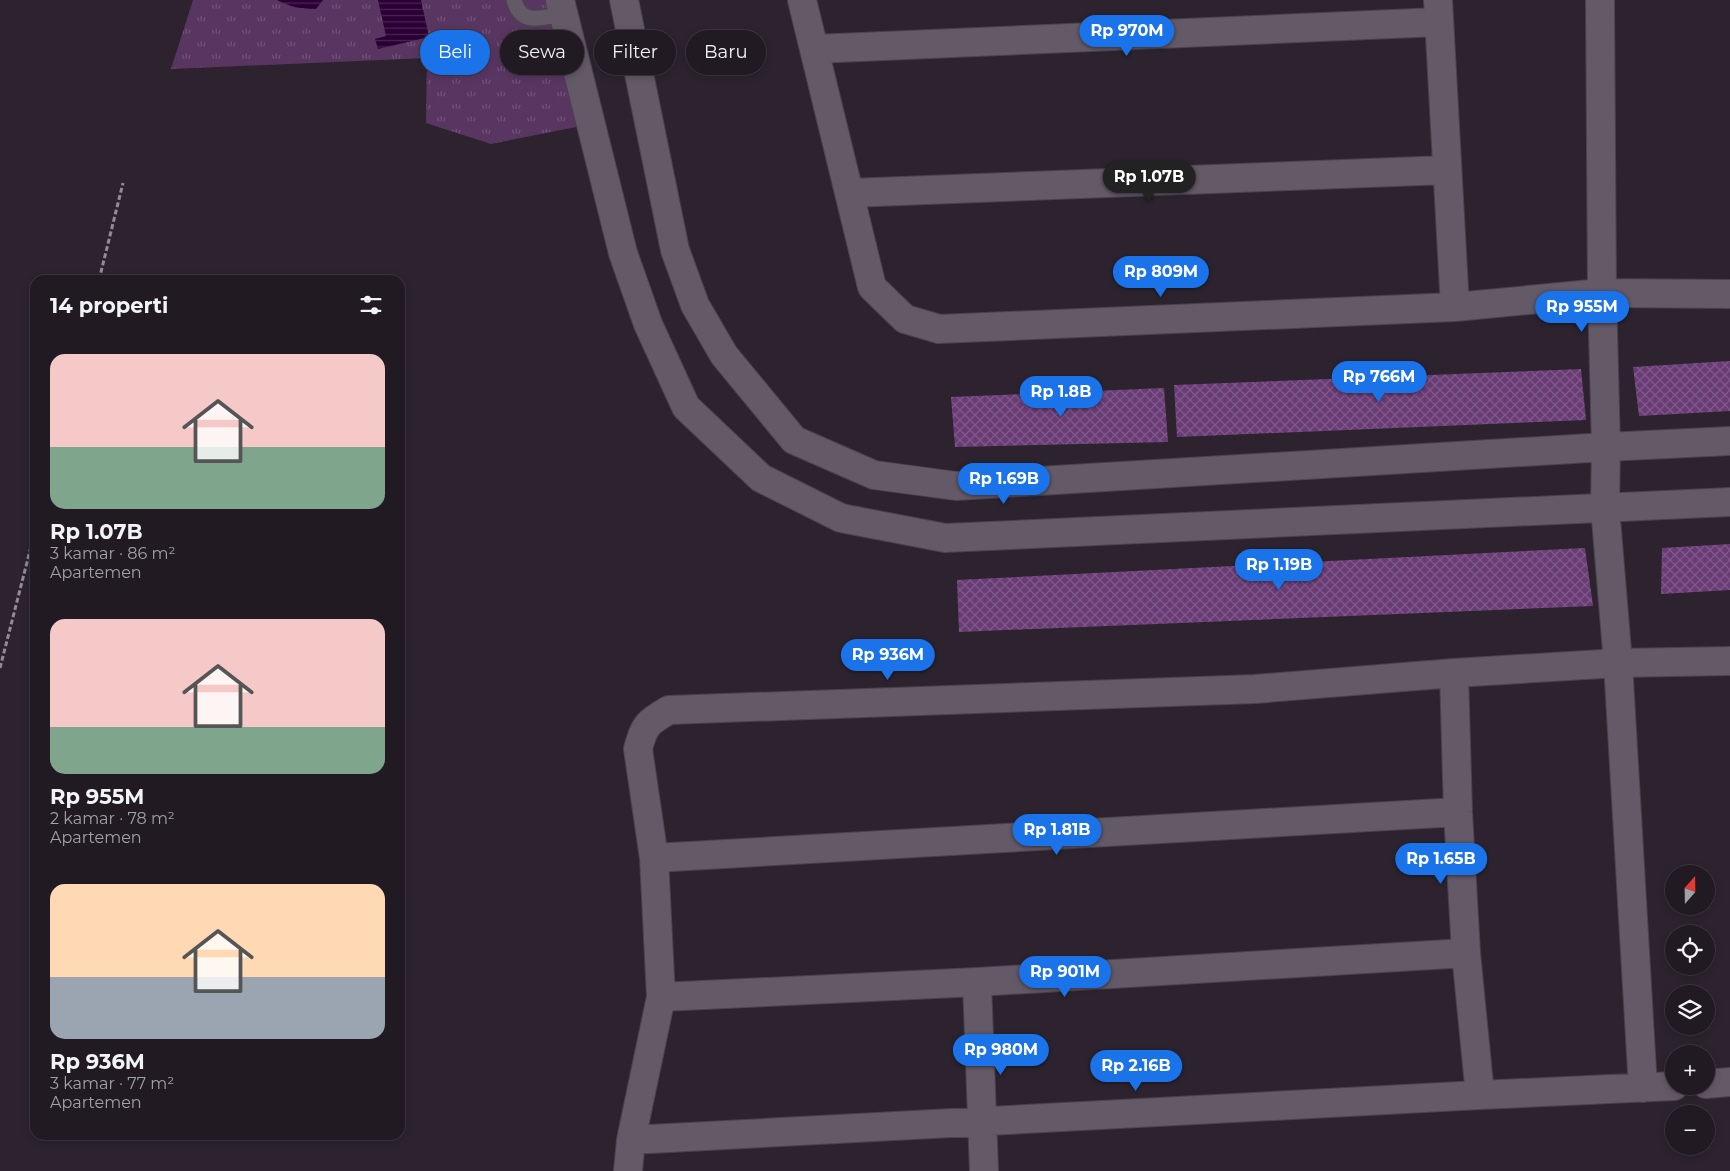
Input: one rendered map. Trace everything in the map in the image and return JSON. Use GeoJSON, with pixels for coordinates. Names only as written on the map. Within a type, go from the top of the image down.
{"type":"FeatureCollection","features":[{"type":"Feature","properties":{"kind":"street"},"geometry":{"type":"LineString","coordinates":[[624,0],[675,250],[695,305],[724,355],[794,440],[874,475],[956,486],[1730,441]]}},
{"type":"Feature","properties":{"kind":"street"},"geometry":{"type":"LineString","coordinates":[[802,0],[872,287],[905,318],[939,329],[1454,307],[1602,293],[1730,294]]}},
{"type":"Feature","properties":{"kind":"street"},"geometry":{"type":"LineString","coordinates":[[1600,0],[1606,507],[1618,663],[1643,1088]]}},
{"type":"Feature","properties":{"kind":"street"},"geometry":{"type":"LineString","coordinates":[[562,7],[624,253],[648,324],[686,408],[762,478],[841,518],[945,538],[1730,502]]}},
{"type":"Feature","properties":{"kind":"street"},"geometry":{"type":"LineString","coordinates":[[814,49],[1439,11],[1454,307]]}},
{"type":"Feature","properties":{"kind":"street"},"geometry":{"type":"LineString","coordinates":[[850,193],[1447,170]]}},
{"type":"Feature","properties":{"kind":"street"},"geometry":{"type":"LineString","coordinates":[[628,1171],[631,1140],[661,997],[654,858],[638,749],[642,734],[650,720],[669,710],[1255,689],[1454,673],[1618,663],[1730,661]]}},
{"type":"Feature","properties":{"kind":"street"},"geometry":{"type":"LineString","coordinates":[[1454,673],[1458,812],[1466,953],[1480,1095]]}},
{"type":"Feature","properties":{"kind":"street"},"geometry":{"type":"LineString","coordinates":[[654,858],[1458,812]]}},
{"type":"Feature","properties":{"kind":"street"},"geometry":{"type":"LineString","coordinates":[[661,997],[976,982],[1466,953]]}},
{"type":"Feature","properties":{"kind":"street"},"geometry":{"type":"LineString","coordinates":[[976,982],[984,1171]]}},
{"type":"Feature","properties":{"kind":"street"},"geometry":{"type":"LineString","coordinates":[[1715,1083],[1730,1082]]}},
{"type":"Feature","properties":{"kind":"street"},"geometry":{"type":"LineString","coordinates":[[631,1140],[1665,1087]]}},
{"type":"Feature","properties":{"kind":"lane"},"geometry":{"type":"LineString","coordinates":[[514,0],[516,8],[522,15],[531,19],[562,7]]}},
{"type":"Feature","properties":{"kind":"path"},"geometry":{"type":"LineString","coordinates":[[100,275],[123,182]]}},
{"type":"Feature","properties":{"kind":"path"},"geometry":{"type":"LineString","coordinates":[[0,668],[30,550]]}},
{"type":"Feature","properties":{"kind":"green space"},"geometry":{"type":"Polygon","coordinates":[[[193,0],[552,0],[559,30],[500,30],[500,75],[569,75],[581,126],[491,144],[426,123],[427,75],[490,75],[490,30],[420,30],[420,58],[171,69],[193,0]]]}},
{"type":"Feature","properties":{"kind":"shaded area"},"geometry":{"type":"Polygon","coordinates":[[[277,0],[323,0],[316,9],[305,9],[277,0]]]}},
{"type":"Feature","properties":{"kind":"shaded area"},"geometry":{"type":"Polygon","coordinates":[[[378,0],[421,0],[427,30],[420,30],[420,39],[378,49],[375,39],[386,36],[378,0]]]}},
{"type":"Feature","properties":{"kind":"building"},"geometry":{"type":"Polygon","coordinates":[[[1730,361],[1730,411],[1639,416],[1633,367],[1730,361]]]}},
{"type":"Feature","properties":{"kind":"building"},"geometry":{"type":"Polygon","coordinates":[[[1581,369],[1586,420],[1177,437],[1174,385],[1581,369]]]}},
{"type":"Feature","properties":{"kind":"building"},"geometry":{"type":"Polygon","coordinates":[[[1164,388],[1168,442],[955,447],[951,397],[1164,388]]]}},
{"type":"Feature","properties":{"kind":"building"},"geometry":{"type":"Polygon","coordinates":[[[1730,544],[1730,590],[1661,594],[1662,548],[1730,544]]]}},
{"type":"Feature","properties":{"kind":"building"},"geometry":{"type":"Polygon","coordinates":[[[1585,548],[1593,606],[959,632],[957,580],[1585,548]]]}}]}
